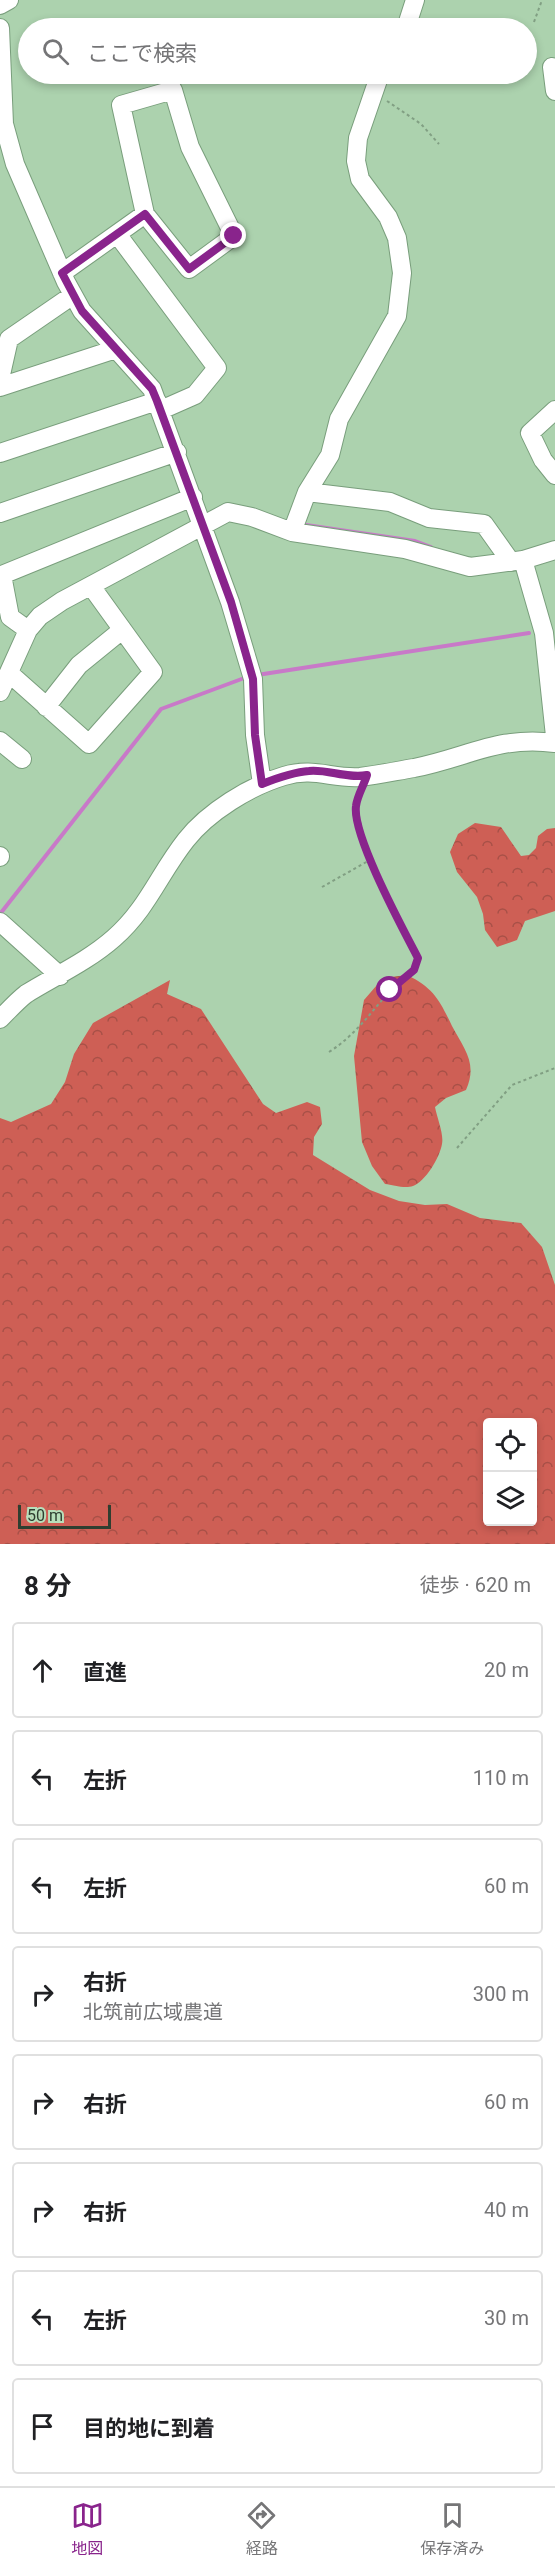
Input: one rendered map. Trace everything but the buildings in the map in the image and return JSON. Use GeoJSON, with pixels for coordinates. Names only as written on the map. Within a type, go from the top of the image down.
{"type":"FeatureCollection","features":[{"type":"Feature","properties":{"kind":"street"},"geometry":{"type":"LineString","coordinates":[[0,5],[9,0]]}},
{"type":"Feature","properties":{"kind":"street"},"geometry":{"type":"LineString","coordinates":[[409,18],[415,0]]}},
{"type":"Feature","properties":{"kind":"street"},"geometry":{"type":"LineString","coordinates":[[0,28],[4,124],[15,164],[62,273],[82,311],[152,389],[159,406],[231,602],[253,679],[255,735],[262,784]]}},
{"type":"Feature","properties":{"kind":"street"},"geometry":{"type":"LineString","coordinates":[[552,67],[555,91]]}},
{"type":"Feature","properties":{"kind":"street"},"geometry":{"type":"LineString","coordinates":[[292,532],[307,492],[330,455],[339,418],[397,316],[402,273],[397,238],[388,217],[360,179],[356,161],[358,138],[375,84]]}},
{"type":"Feature","properties":{"kind":"street"},"geometry":{"type":"LineString","coordinates":[[173,90],[190,147],[234,236],[189,269],[145,214],[121,105],[173,90]]}},
{"type":"Feature","properties":{"kind":"street"},"geometry":{"type":"LineString","coordinates":[[62,273],[145,214]]}},
{"type":"Feature","properties":{"kind":"street"},"geometry":{"type":"LineString","coordinates":[[0,453],[195,394],[218,368],[117,234]]}},
{"type":"Feature","properties":{"kind":"street"},"geometry":{"type":"LineString","coordinates":[[0,379],[9,339],[73,295]]}},
{"type":"Feature","properties":{"kind":"street"},"geometry":{"type":"LineString","coordinates":[[0,387],[116,349]]}},
{"type":"Feature","properties":{"kind":"street"},"geometry":{"type":"LineString","coordinates":[[555,410],[530,433],[543,460],[555,475]]}},
{"type":"Feature","properties":{"kind":"street"},"geometry":{"type":"LineString","coordinates":[[0,513],[177,452]]}},
{"type":"Feature","properties":{"kind":"street"},"geometry":{"type":"LineString","coordinates":[[307,492],[390,502],[429,518],[484,524],[517,561],[550,632],[555,736]]}},
{"type":"Feature","properties":{"kind":"street"},"geometry":{"type":"LineString","coordinates":[[28,630],[10,617],[2,575],[193,497]]}},
{"type":"Feature","properties":{"kind":"street"},"geometry":{"type":"LineString","coordinates":[[0,692],[28,630],[40,616],[228,512],[252,517],[292,532],[405,549],[470,567],[517,561],[555,550]]}},
{"type":"Feature","properties":{"kind":"street"},"geometry":{"type":"LineString","coordinates":[[9,673],[89,744],[153,672],[91,586]]}},
{"type":"Feature","properties":{"kind":"street"},"geometry":{"type":"LineString","coordinates":[[46,706],[79,665],[122,630]]}},
{"type":"Feature","properties":{"kind":"street"},"geometry":{"type":"LineString","coordinates":[[0,1019],[24,995],[60,976],[113,939],[142,910],[186,840],[211,817],[262,784],[284,776],[310,771],[358,777],[417,767],[508,741],[532,740],[555,743]]}},
{"type":"Feature","properties":{"kind":"street"},"geometry":{"type":"LineString","coordinates":[[0,741],[22,759]]}},
{"type":"Feature","properties":{"kind":"street"},"geometry":{"type":"LineString","coordinates":[[0,922],[60,976]]}},
{"type":"Feature","properties":{"kind":"path"},"geometry":{"type":"LineString","coordinates":[[535,18],[542,0]]}},
{"type":"Feature","properties":{"kind":"path"},"geometry":{"type":"LineString","coordinates":[[371,92],[422,124],[439,144]]}},
{"type":"Feature","properties":{"kind":"path"},"geometry":{"type":"LineString","coordinates":[[329,1052],[355,1033],[390,990],[414,970],[418,958],[370,860],[356,807],[367,775]]}},
{"type":"Feature","properties":{"kind":"path"},"geometry":{"type":"LineString","coordinates":[[322,887],[370,860]]}},
{"type":"Feature","properties":{"kind":"path"},"geometry":{"type":"LineString","coordinates":[[457,1148],[512,1085],[555,1068]]}},
{"type":"Feature","properties":{"kind":"green space"},"geometry":{"type":"Polygon","coordinates":[[[475,823],[501,827],[521,856],[529,855],[536,848],[538,836],[547,829],[555,828],[555,911],[525,921],[517,940],[497,947],[485,930],[483,914],[477,897],[457,872],[450,852],[458,834],[475,823]]]}},
{"type":"Feature","properties":{"kind":"green space"},"geometry":{"type":"Polygon","coordinates":[[[407,975],[424,985],[440,1002],[465,1049],[471,1072],[466,1090],[446,1098],[435,1107],[442,1136],[441,1149],[422,1180],[418,1184],[406,1187],[385,1184],[372,1166],[362,1142],[354,1056],[364,1000],[383,978],[407,975]]]}},
{"type":"Feature","properties":{"kind":"green space"},"geometry":{"type":"Polygon","coordinates":[[[170,980],[167,994],[201,1009],[263,1104],[276,1113],[307,1102],[320,1107],[322,1124],[314,1137],[313,1155],[370,1190],[399,1201],[425,1205],[447,1204],[480,1218],[521,1223],[542,1247],[555,1285],[555,1544],[0,1544],[0,1118],[11,1122],[51,1104],[65,1082],[74,1054],[93,1023],[170,980]]]}},
{"type":"Feature","properties":{"kind":"waterway"},"geometry":{"type":"LineString","coordinates":[[306,525],[415,541],[431,547]]}},
{"type":"Feature","properties":{"kind":"waterway"},"geometry":{"type":"LineString","coordinates":[[257,675],[529,633]]}},
{"type":"Feature","properties":{"kind":"waterway"},"geometry":{"type":"LineString","coordinates":[[0,914],[161,709],[247,677]]}},
{"type":"Feature","properties":{"kind":"route"},"geometry":{"type":"LineString","coordinates":[[234,236],[189,269],[145,214],[62,273],[82,311],[152,389],[170,433],[231,602],[253,679],[255,735],[262,784],[284,776],[310,771],[358,777],[367,775],[356,807],[358,821],[370,860],[418,958],[414,970],[390,990]]}}]}
